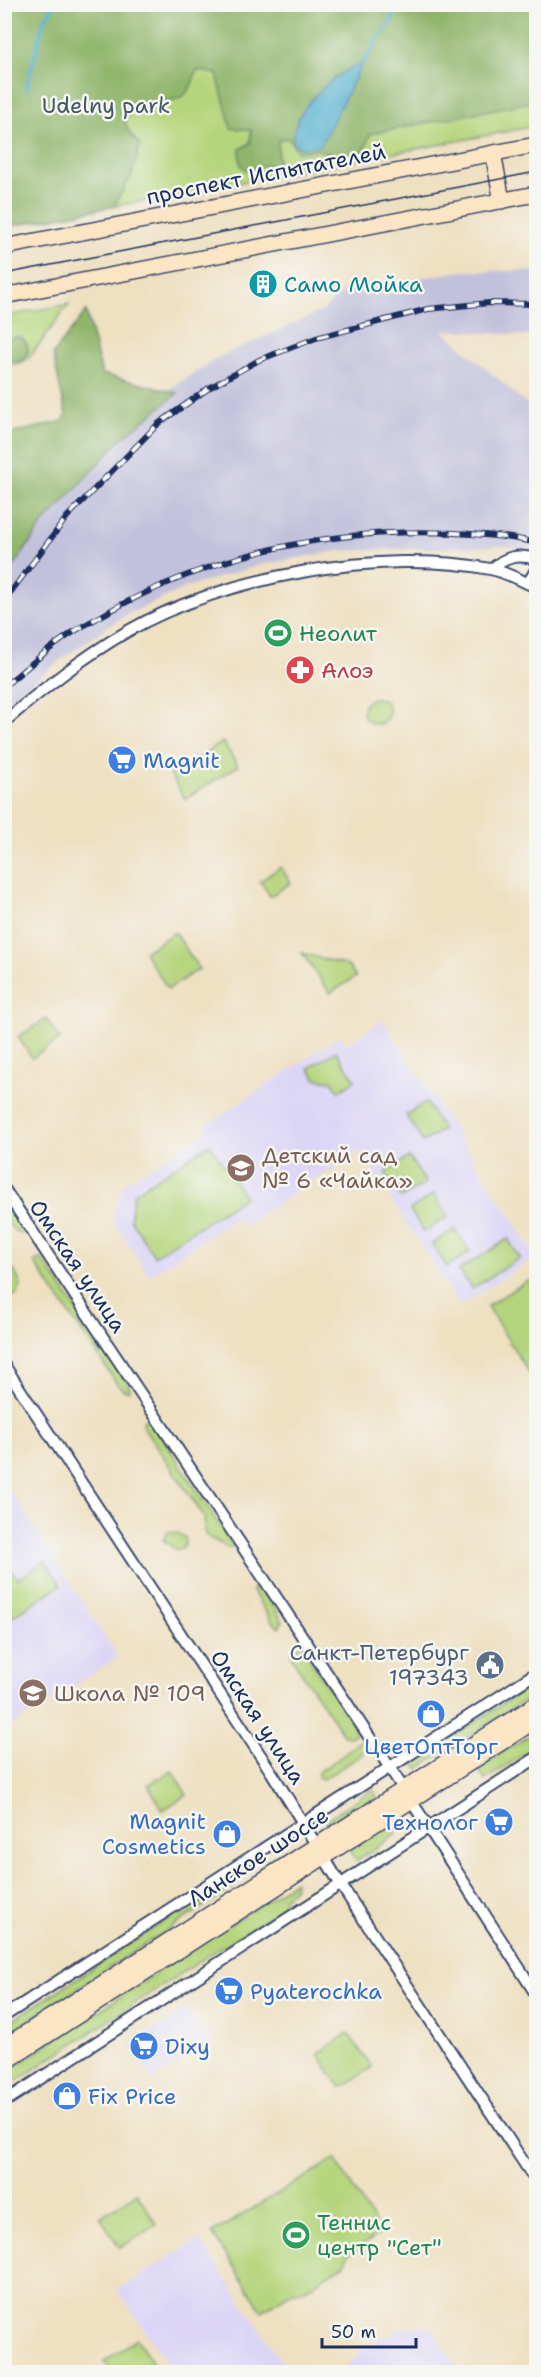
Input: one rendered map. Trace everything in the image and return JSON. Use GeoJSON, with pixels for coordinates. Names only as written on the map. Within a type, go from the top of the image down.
{"type":"FeatureCollection","features":[{"type":"Feature","properties":{"kind":"main road","name":"проспект Испытателей"},"geometry":{"type":"LineString","coordinates":[[4,247],[537,145]]}},
{"type":"Feature","properties":{"kind":"main road"},"geometry":{"type":"LineString","coordinates":[[493,153],[502,201]]}},
{"type":"Feature","properties":{"kind":"main road"},"geometry":{"type":"LineString","coordinates":[[4,296],[537,195]]}},
{"type":"Feature","properties":{"kind":"main road","name":"Ланское шоссе"},"geometry":{"type":"LineString","coordinates":[[408,1795],[537,1704]]}},
{"type":"Feature","properties":{"kind":"main road","name":"Ланское шоссе"},"geometry":{"type":"LineString","coordinates":[[4,2047],[408,1795],[537,1720]]}},
{"type":"Feature","properties":{"kind":"main road","name":"Ланское шоссе"},"geometry":{"type":"LineString","coordinates":[[4,2063],[320,1851]]}},
{"type":"Feature","properties":{"kind":"street"},"geometry":{"type":"LineString","coordinates":[[492,569],[509,557],[524,556],[537,560]]}},
{"type":"Feature","properties":{"kind":"street"},"geometry":{"type":"LineString","coordinates":[[4,722],[73,665],[130,629],[191,602],[266,579],[340,566],[407,563],[457,564],[492,569],[532,585],[537,570]]}},
{"type":"Feature","properties":{"kind":"street","name":"Омская улица"},"geometry":{"type":"LineString","coordinates":[[4,1189],[408,1795],[537,1994]]}},
{"type":"Feature","properties":{"kind":"street","name":"Омская улица"},"geometry":{"type":"LineString","coordinates":[[4,1365],[341,1885],[537,2181]]}},
{"type":"Feature","properties":{"kind":"street"},"geometry":{"type":"LineString","coordinates":[[4,2016],[537,1673]]}},
{"type":"Feature","properties":{"kind":"street"},"geometry":{"type":"LineString","coordinates":[[4,2102],[537,1758]]}},
{"type":"Feature","properties":{"kind":"shaded area"},"geometry":{"type":"Polygon","coordinates":[[[462,271],[536,271],[536,336],[442,330],[536,412],[536,552],[505,546],[338,551],[264,564],[187,587],[122,617],[67,655],[5,704],[5,540],[117,431],[175,385],[221,356],[324,310],[344,290],[462,271]]]}},
{"type":"Feature","properties":{"kind":"shaded area"},"geometry":{"type":"Polygon","coordinates":[[[383,1020],[536,1256],[460,1306],[360,1151],[245,1225],[236,1218],[149,1276],[113,1220],[122,1186],[204,1133],[209,1123],[340,1036],[346,1045],[383,1020]]]}},
{"type":"Feature","properties":{"kind":"shaded area","name":"Школа № 109"},"geometry":{"type":"Polygon","coordinates":[[[4,1481],[118,1657],[5,1730],[4,1730],[4,1481]]]}},
{"type":"Feature","properties":{"kind":"shaded area"},"geometry":{"type":"Polygon","coordinates":[[[186,2009],[209,2043],[153,2080],[130,2046],[186,2009]]]}},
{"type":"Feature","properties":{"kind":"shaded area"},"geometry":{"type":"Polygon","coordinates":[[[199,2239],[286,2368],[279,2372],[174,2372],[117,2290],[199,2239]]]}},
{"type":"Feature","properties":{"kind":"shaded area"},"geometry":{"type":"Polygon","coordinates":[[[420,2325],[433,2331],[461,2372],[340,2372],[367,2347],[380,2339],[406,2327],[420,2325]]]}},
{"type":"Feature","properties":{"kind":"green space","name":"Udelny park"},"geometry":{"type":"Polygon","coordinates":[[[5,5],[536,5],[536,126],[5,227],[5,5]]]}},
{"type":"Feature","properties":{"kind":"green space","name":"Udelny park"},"geometry":{"type":"Polygon","coordinates":[[[5,5],[536,5],[536,101],[370,134],[364,152],[336,157],[320,150],[298,152],[288,138],[278,140],[278,163],[246,170],[240,164],[240,149],[250,143],[251,130],[231,128],[217,74],[197,70],[189,90],[180,98],[139,105],[125,121],[129,132],[140,145],[132,175],[114,206],[5,227],[5,5]]]}},
{"type":"Feature","properties":{"kind":"green space"},"geometry":{"type":"Polygon","coordinates":[[[69,304],[29,358],[8,365],[5,362],[5,316],[69,304]]]}},
{"type":"Feature","properties":{"kind":"green space"},"geometry":{"type":"Polygon","coordinates":[[[86,311],[102,374],[178,393],[121,439],[43,524],[5,579],[5,435],[63,421],[66,415],[53,354],[86,311]]]}},
{"type":"Feature","properties":{"kind":"green space"},"geometry":{"type":"Polygon","coordinates":[[[16,337],[21,338],[27,344],[27,354],[21,360],[16,361],[11,360],[5,354],[4,349],[5,344],[11,338],[16,337]]]}},
{"type":"Feature","properties":{"kind":"green space"},"geometry":{"type":"Polygon","coordinates":[[[376,698],[385,702],[389,711],[385,720],[376,724],[367,720],[363,711],[367,702],[376,698]]]}},
{"type":"Feature","properties":{"kind":"green space"},"geometry":{"type":"Polygon","coordinates":[[[223,742],[238,766],[185,799],[170,774],[223,742]]]}},
{"type":"Feature","properties":{"kind":"green space"},"geometry":{"type":"Polygon","coordinates":[[[281,867],[291,883],[270,896],[260,881],[281,867]]]}},
{"type":"Feature","properties":{"kind":"green space"},"geometry":{"type":"Polygon","coordinates":[[[175,932],[199,969],[168,989],[144,952],[175,932]]]}},
{"type":"Feature","properties":{"kind":"green space"},"geometry":{"type":"Polygon","coordinates":[[[302,953],[348,966],[356,977],[330,993],[302,953]]]}},
{"type":"Feature","properties":{"kind":"green space"},"geometry":{"type":"Polygon","coordinates":[[[46,1019],[60,1039],[32,1058],[18,1037],[46,1019]]]}},
{"type":"Feature","properties":{"kind":"green space"},"geometry":{"type":"Polygon","coordinates":[[[336,1051],[355,1080],[339,1091],[332,1081],[316,1079],[309,1068],[336,1051]]]}},
{"type":"Feature","properties":{"kind":"green space"},"geometry":{"type":"Polygon","coordinates":[[[426,1102],[443,1130],[423,1142],[406,1115],[426,1102]]]}},
{"type":"Feature","properties":{"kind":"green space"},"geometry":{"type":"Polygon","coordinates":[[[210,1144],[245,1197],[154,1256],[130,1219],[134,1193],[210,1144]]]}},
{"type":"Feature","properties":{"kind":"green space"},"geometry":{"type":"Polygon","coordinates":[[[409,1157],[426,1183],[401,1198],[385,1173],[409,1157]]]}},
{"type":"Feature","properties":{"kind":"green space"},"geometry":{"type":"Polygon","coordinates":[[[434,1194],[448,1217],[424,1232],[410,1210],[434,1194]]]}},
{"type":"Feature","properties":{"kind":"green space"},"geometry":{"type":"Polygon","coordinates":[[[5,1199],[25,1230],[20,1234],[15,1231],[7,1219],[5,1199]]]}},
{"type":"Feature","properties":{"kind":"green space"},"geometry":{"type":"Polygon","coordinates":[[[455,1229],[470,1252],[447,1267],[432,1244],[455,1229]]]}},
{"type":"Feature","properties":{"kind":"green space"},"geometry":{"type":"Polygon","coordinates":[[[508,1239],[520,1258],[472,1289],[459,1270],[508,1239]]]}},
{"type":"Feature","properties":{"kind":"green space"},"geometry":{"type":"Polygon","coordinates":[[[39,1259],[43,1260],[130,1387],[129,1391],[123,1390],[116,1382],[34,1262],[39,1259]]]}},
{"type":"Feature","properties":{"kind":"green space"},"geometry":{"type":"Polygon","coordinates":[[[14,1270],[21,1285],[18,1294],[12,1297],[5,1290],[4,1274],[14,1270]]]}},
{"type":"Feature","properties":{"kind":"green space"},"geometry":{"type":"Polygon","coordinates":[[[529,1280],[536,1292],[536,1368],[529,1373],[487,1306],[529,1280]]]}},
{"type":"Feature","properties":{"kind":"green space"},"geometry":{"type":"Polygon","coordinates":[[[144,1420],[152,1421],[233,1546],[229,1548],[207,1535],[204,1525],[205,1518],[142,1425],[144,1420]]]}},
{"type":"Feature","properties":{"kind":"green space"},"geometry":{"type":"Polygon","coordinates":[[[168,1532],[178,1533],[186,1539],[184,1547],[176,1550],[163,1540],[168,1532]]]}},
{"type":"Feature","properties":{"kind":"green space"},"geometry":{"type":"Polygon","coordinates":[[[45,1561],[61,1585],[9,1619],[5,1613],[5,1574],[11,1569],[18,1579],[45,1561]]]}},
{"type":"Feature","properties":{"kind":"green space"},"geometry":{"type":"Polygon","coordinates":[[[258,1584],[277,1611],[282,1622],[279,1627],[272,1622],[252,1590],[254,1585],[258,1584]]]}},
{"type":"Feature","properties":{"kind":"green space"},"geometry":{"type":"Polygon","coordinates":[[[295,1646],[301,1646],[356,1729],[355,1734],[351,1737],[344,1736],[293,1660],[291,1653],[295,1646]]]}},
{"type":"Feature","properties":{"kind":"green space"},"geometry":{"type":"Polygon","coordinates":[[[536,1682],[536,1693],[418,1769],[413,1762],[536,1682]]]}},
{"type":"Feature","properties":{"kind":"green space"},"geometry":{"type":"Polygon","coordinates":[[[536,1731],[536,1746],[485,1780],[478,1769],[536,1731]]]}},
{"type":"Feature","properties":{"kind":"green space"},"geometry":{"type":"Polygon","coordinates":[[[360,1741],[365,1744],[366,1749],[359,1757],[323,1779],[318,1778],[318,1772],[360,1741]]]}},
{"type":"Feature","properties":{"kind":"green space"},"geometry":{"type":"Polygon","coordinates":[[[172,1771],[187,1795],[163,1810],[148,1785],[172,1771]]]}},
{"type":"Feature","properties":{"kind":"green space"},"geometry":{"type":"Polygon","coordinates":[[[373,1789],[377,1796],[329,1827],[325,1821],[373,1789]]]}},
{"type":"Feature","properties":{"kind":"green space"},"geometry":{"type":"Polygon","coordinates":[[[390,1823],[397,1834],[356,1861],[349,1850],[390,1823]]]}},
{"type":"Feature","properties":{"kind":"green space"},"geometry":{"type":"Polygon","coordinates":[[[229,1879],[235,1886],[5,2036],[5,2025],[229,1879]]]}},
{"type":"Feature","properties":{"kind":"green space"},"geometry":{"type":"Polygon","coordinates":[[[295,1881],[294,1889],[284,1898],[284,1905],[274,1913],[5,2088],[5,2073],[295,1881]]]}},
{"type":"Feature","properties":{"kind":"green space"},"geometry":{"type":"Polygon","coordinates":[[[348,2033],[372,2067],[341,2088],[318,2054],[348,2033]]]}},
{"type":"Feature","properties":{"kind":"green space","name":"Теннис центр \"Сет\""},"geometry":{"type":"Polygon","coordinates":[[[335,2159],[381,2233],[347,2255],[345,2264],[302,2291],[292,2292],[262,2311],[212,2233],[335,2159]]]}},
{"type":"Feature","properties":{"kind":"green space"},"geometry":{"type":"Polygon","coordinates":[[[137,2193],[157,2225],[120,2248],[100,2217],[137,2193]]]}},
{"type":"Feature","properties":{"kind":"green space"},"geometry":{"type":"Polygon","coordinates":[[[137,2339],[159,2372],[112,2372],[104,2361],[137,2339]]]}},
{"type":"Feature","properties":{"kind":"water"},"geometry":{"type":"Polygon","coordinates":[[[363,63],[320,146],[301,148],[293,143],[294,131],[299,118],[316,94],[340,75],[363,63]]]}},
{"type":"Feature","properties":{"kind":"waterway"},"geometry":{"type":"LineString","coordinates":[[26,89],[44,20],[56,4]]}},
{"type":"Feature","properties":{"kind":"waterway"},"geometry":{"type":"LineString","coordinates":[[363,63],[401,4]]}},
{"type":"Feature","properties":{"kind":"tram line"},"geometry":{"type":"LineString","coordinates":[[4,274],[536,172]]}},
{"type":"Feature","properties":{"kind":"railway"},"geometry":{"type":"LineString","coordinates":[[4,601],[67,517],[158,424],[209,388],[259,360],[316,338],[428,309],[489,303],[536,304]]}},
{"type":"Feature","properties":{"kind":"railway"},"geometry":{"type":"LineString","coordinates":[[4,686],[44,653],[78,629],[108,612],[149,591],[233,559],[320,540],[410,532],[506,537],[536,543]]}},
{"type":"Feature","properties":{"kind":"place","name":"Само Мойка"},"geometry":{"type":"Point","coordinates":[263,284]}},
{"type":"Feature","properties":{"kind":"place","name":"Неолит"},"geometry":{"type":"Point","coordinates":[278,633]}},
{"type":"Feature","properties":{"kind":"place","name":"Алоэ"},"geometry":{"type":"Point","coordinates":[300,670]}},
{"type":"Feature","properties":{"kind":"place","name":"Magnit"},"geometry":{"type":"Point","coordinates":[122,760]}},
{"type":"Feature","properties":{"kind":"place","name":"Детский сад № 6 «Чайка»"},"geometry":{"type":"Point","coordinates":[241,1168]}},
{"type":"Feature","properties":{"kind":"place","name":"Санкт-Петербург 197343"},"geometry":{"type":"Point","coordinates":[490,1665]}},
{"type":"Feature","properties":{"kind":"place","name":"Школа № 109"},"geometry":{"type":"Point","coordinates":[33,1693]}},
{"type":"Feature","properties":{"kind":"place","name":"ЦветОптТорг"},"geometry":{"type":"Point","coordinates":[431,1714]}},
{"type":"Feature","properties":{"kind":"place","name":"Технолог"},"geometry":{"type":"Point","coordinates":[499,1822]}},
{"type":"Feature","properties":{"kind":"place","name":"Magnit Cosmetics"},"geometry":{"type":"Point","coordinates":[227,1834]}},
{"type":"Feature","properties":{"kind":"place","name":"Pyaterochka"},"geometry":{"type":"Point","coordinates":[229,1991]}},
{"type":"Feature","properties":{"kind":"place","name":"Dixy"},"geometry":{"type":"Point","coordinates":[144,2046]}},
{"type":"Feature","properties":{"kind":"place","name":"Fix Price"},"geometry":{"type":"Point","coordinates":[67,2096]}},
{"type":"Feature","properties":{"kind":"place","name":"Теннис центр \"Сет\""},"geometry":{"type":"Point","coordinates":[296,2235]}}]}
